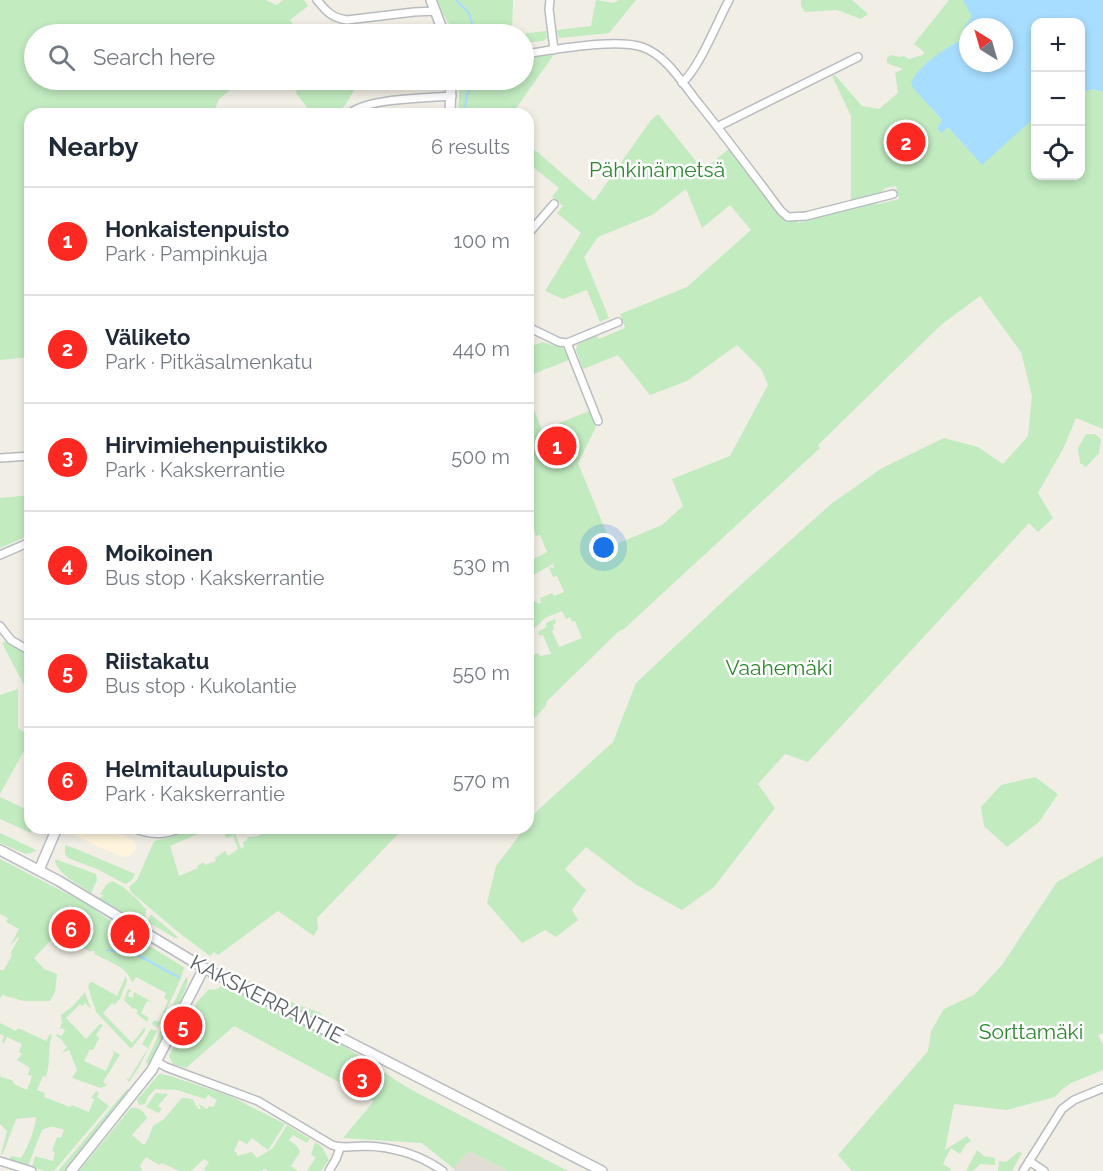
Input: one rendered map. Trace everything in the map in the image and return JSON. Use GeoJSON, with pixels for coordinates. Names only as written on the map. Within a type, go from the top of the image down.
{"type":"FeatureCollection","features":[{"type":"Feature","properties":{"kind":"main road"},"geometry":{"type":"LineString","coordinates":[[431,0],[441,24]]}},
{"type":"Feature","properties":{"kind":"main road"},"geometry":{"type":"LineString","coordinates":[[451,108],[452,90]]}},
{"type":"Feature","properties":{"kind":"main road"},"geometry":{"type":"LineString","coordinates":[[39,870],[54,834]]}},
{"type":"Feature","properties":{"kind":"main road","name":"KAKSKERRANTIE"},"geometry":{"type":"LineString","coordinates":[[0,850],[39,870],[204,968],[602,1171]]}},
{"type":"Feature","properties":{"kind":"main road"},"geometry":{"type":"LineString","coordinates":[[71,1171],[157,1062],[204,968]]}},
{"type":"Feature","properties":{"kind":"street"},"geometry":{"type":"LineString","coordinates":[[316,0],[330,15],[347,20],[436,11]]}},
{"type":"Feature","properties":{"kind":"street"},"geometry":{"type":"LineString","coordinates":[[550,0],[554,50]]}},
{"type":"Feature","properties":{"kind":"street"},"geometry":{"type":"LineString","coordinates":[[682,82],[688,77],[729,0]]}},
{"type":"Feature","properties":{"kind":"street"},"geometry":{"type":"LineString","coordinates":[[534,53],[611,44],[635,45],[657,55],[682,82],[781,211],[788,217],[806,216],[893,194]]}},
{"type":"Feature","properties":{"kind":"street"},"geometry":{"type":"LineString","coordinates":[[717,127],[858,57]]}},
{"type":"Feature","properties":{"kind":"street"},"geometry":{"type":"LineString","coordinates":[[358,108],[366,105],[452,96]]}},
{"type":"Feature","properties":{"kind":"street"},"geometry":{"type":"LineString","coordinates":[[534,227],[554,204]]}},
{"type":"Feature","properties":{"kind":"street"},"geometry":{"type":"LineString","coordinates":[[534,330],[567,343],[618,322]]}},
{"type":"Feature","properties":{"kind":"street"},"geometry":{"type":"LineString","coordinates":[[567,343],[598,421]]}},
{"type":"Feature","properties":{"kind":"street"},"geometry":{"type":"LineString","coordinates":[[0,458],[24,456]]}},
{"type":"Feature","properties":{"kind":"street"},"geometry":{"type":"LineString","coordinates":[[0,555],[24,545]]}},
{"type":"Feature","properties":{"kind":"street"},"geometry":{"type":"LineString","coordinates":[[0,626],[11,640],[24,648]]}},
{"type":"Feature","properties":{"kind":"street"},"geometry":{"type":"LineString","coordinates":[[157,1062],[258,1101],[332,1146],[340,1148],[379,1147],[406,1151],[443,1171]]}},
{"type":"Feature","properties":{"kind":"street"},"geometry":{"type":"LineString","coordinates":[[1023,1171],[1062,1109],[1074,1100],[1103,1088]]}},
{"type":"Feature","properties":{"kind":"street"},"geometry":{"type":"LineString","coordinates":[[329,1171],[340,1148]]}},
{"type":"Feature","properties":{"kind":"street"},"geometry":{"type":"LineString","coordinates":[[0,1161],[32,1171]]}},
{"type":"Feature","properties":{"kind":"street"},"geometry":{"type":"LineString","coordinates":[[1029,1161],[1044,1171]]}},
{"type":"Feature","properties":{"kind":"shaded area"},"geometry":{"type":"Polygon","coordinates":[[[74,834],[121,834],[133,840],[136,846],[135,851],[123,857],[74,834]]]}},
{"type":"Feature","properties":{"kind":"shaded area"},"geometry":{"type":"Polygon","coordinates":[[[469,1151],[507,1171],[455,1171],[453,1168],[469,1151]]]}},
{"type":"Feature","properties":{"kind":"green space"},"geometry":{"type":"Polygon","coordinates":[[[0,0],[265,0],[277,5],[283,0],[304,0],[308,6],[290,20],[293,24],[24,24],[24,90],[230,90],[219,99],[215,108],[24,108],[24,358],[0,360],[0,0]]]}},
{"type":"Feature","properties":{"kind":"green space"},"geometry":{"type":"Polygon","coordinates":[[[435,0],[513,0],[512,24],[449,24],[435,0]]]}},
{"type":"Feature","properties":{"kind":"green space"},"geometry":{"type":"Polygon","coordinates":[[[596,0],[613,3],[619,0],[636,0],[609,33],[559,38],[557,30],[591,26],[596,0]]]}},
{"type":"Feature","properties":{"kind":"green space"},"geometry":{"type":"Polygon","coordinates":[[[801,0],[852,0],[868,14],[861,19],[837,10],[805,12],[801,6],[801,0]]]}},
{"type":"Feature","properties":{"kind":"green space"},"geometry":{"type":"Polygon","coordinates":[[[949,0],[970,0],[976,18],[959,18],[959,60],[930,107],[982,164],[1031,121],[1031,180],[1085,180],[1085,92],[1093,89],[1103,92],[1103,429],[1076,418],[1064,447],[1038,493],[1053,518],[1038,532],[1029,523],[808,762],[785,754],[758,784],[775,808],[714,887],[682,910],[635,884],[586,847],[565,869],[586,890],[572,910],[578,920],[556,937],[545,930],[522,943],[487,903],[496,866],[520,834],[534,834],[534,816],[538,810],[613,742],[636,683],[831,504],[882,468],[944,438],[978,447],[1003,464],[1028,436],[1032,396],[1021,352],[980,296],[942,324],[818,445],[820,448],[624,629],[619,631],[547,701],[545,707],[534,719],[534,655],[551,654],[543,635],[539,636],[538,632],[546,627],[546,623],[555,619],[556,623],[552,631],[559,647],[582,638],[575,621],[572,622],[570,617],[566,619],[562,611],[545,618],[534,628],[534,602],[541,603],[540,598],[552,593],[554,596],[564,592],[557,576],[553,577],[549,567],[554,568],[553,564],[534,575],[534,559],[547,552],[540,535],[536,536],[534,530],[534,410],[542,430],[589,411],[596,427],[578,463],[612,546],[662,525],[683,506],[672,479],[730,456],[768,385],[761,369],[737,345],[687,381],[650,395],[618,355],[583,369],[576,350],[578,341],[596,334],[599,339],[625,328],[620,314],[687,287],[751,230],[730,205],[702,228],[686,189],[652,215],[598,237],[584,257],[609,318],[600,322],[587,290],[563,299],[545,291],[581,233],[557,213],[563,206],[552,197],[559,188],[534,168],[534,149],[594,201],[651,120],[658,114],[703,170],[730,148],[765,193],[775,210],[786,220],[798,223],[873,203],[879,204],[899,199],[896,186],[851,200],[851,116],[832,76],[835,75],[862,106],[879,109],[898,93],[895,73],[903,69],[887,63],[887,58],[891,55],[904,56],[909,59],[923,55],[924,52],[914,44],[949,0]]]}},
{"type":"Feature","properties":{"kind":"green space"},"geometry":{"type":"Polygon","coordinates":[[[546,31],[547,38],[534,42],[534,32],[546,31]]]}},
{"type":"Feature","properties":{"kind":"green space"},"geometry":{"type":"Polygon","coordinates":[[[555,53],[534,83],[534,56],[555,53]]]}},
{"type":"Feature","properties":{"kind":"green space"},"geometry":{"type":"Polygon","coordinates":[[[297,90],[354,90],[342,108],[307,108],[296,93],[297,90]]]}},
{"type":"Feature","properties":{"kind":"green space"},"geometry":{"type":"Polygon","coordinates":[[[459,90],[529,90],[516,108],[458,108],[459,90]]]}},
{"type":"Feature","properties":{"kind":"green space"},"geometry":{"type":"Polygon","coordinates":[[[542,342],[563,348],[569,360],[534,374],[535,345],[542,342]]]}},
{"type":"Feature","properties":{"kind":"green space"},"geometry":{"type":"Polygon","coordinates":[[[1086,434],[1095,434],[1101,439],[1099,453],[1086,467],[1080,463],[1078,448],[1086,434]]]}},
{"type":"Feature","properties":{"kind":"green space"},"geometry":{"type":"Polygon","coordinates":[[[24,496],[24,538],[0,548],[0,498],[24,496]]]}},
{"type":"Feature","properties":{"kind":"green space"},"geometry":{"type":"Polygon","coordinates":[[[7,641],[24,651],[24,685],[2,643],[7,641]]]}},
{"type":"Feature","properties":{"kind":"green space"},"geometry":{"type":"Polygon","coordinates":[[[18,689],[18,728],[24,732],[24,751],[0,794],[0,695],[18,689]]]}},
{"type":"Feature","properties":{"kind":"green space"},"geometry":{"type":"Polygon","coordinates":[[[1035,777],[1058,794],[1039,822],[1007,847],[984,826],[981,807],[1001,785],[1035,777]]]}},
{"type":"Feature","properties":{"kind":"green space"},"geometry":{"type":"Polygon","coordinates":[[[0,797],[24,808],[24,830],[0,819],[0,797]]]}},
{"type":"Feature","properties":{"kind":"green space"},"geometry":{"type":"Polygon","coordinates":[[[0,833],[37,851],[26,854],[0,843],[0,833]]]}},
{"type":"Feature","properties":{"kind":"green space"},"geometry":{"type":"Polygon","coordinates":[[[198,834],[170,846],[179,876],[198,868],[197,866],[203,862],[205,865],[216,861],[215,858],[225,851],[228,856],[238,849],[233,836],[226,838],[224,834],[233,834],[235,839],[234,834],[235,834],[241,849],[248,837],[261,834],[398,834],[317,918],[318,928],[314,936],[278,911],[218,955],[214,952],[210,956],[131,892],[129,887],[137,880],[154,841],[198,834]]]}},
{"type":"Feature","properties":{"kind":"green space"},"geometry":{"type":"Polygon","coordinates":[[[65,845],[135,874],[132,880],[125,884],[97,869],[68,858],[65,854],[65,845]]]}},
{"type":"Feature","properties":{"kind":"green space","name":"Sorttamäki"},"geometry":{"type":"Polygon","coordinates":[[[1103,856],[1103,1033],[1098,1035],[1103,1045],[1103,1070],[1071,1083],[1055,1097],[1007,1110],[954,1104],[945,1150],[967,1136],[971,1141],[966,1144],[960,1154],[951,1148],[943,1164],[951,1169],[950,1171],[852,1171],[838,1155],[928,1051],[931,1031],[944,1009],[974,995],[1002,965],[1057,882],[1103,856]]]}},
{"type":"Feature","properties":{"kind":"green space"},"geometry":{"type":"Polygon","coordinates":[[[0,859],[87,904],[185,968],[158,1028],[152,1024],[154,1020],[159,1022],[168,1001],[164,998],[166,993],[136,977],[132,983],[127,973],[117,965],[94,954],[92,950],[91,952],[76,944],[77,942],[75,944],[58,935],[34,958],[44,969],[57,974],[55,992],[50,1001],[24,1001],[2,995],[0,999],[0,970],[4,970],[12,955],[11,952],[18,937],[10,946],[19,929],[6,922],[8,918],[0,914],[0,859]]]}},
{"type":"Feature","properties":{"kind":"green space"},"geometry":{"type":"Polygon","coordinates":[[[55,859],[96,874],[97,880],[91,893],[63,874],[55,859]]]}},
{"type":"Feature","properties":{"kind":"green space"},"geometry":{"type":"Polygon","coordinates":[[[112,881],[126,889],[146,909],[145,919],[140,916],[135,919],[98,898],[104,896],[100,894],[112,881]]]}},
{"type":"Feature","properties":{"kind":"green space"},"geometry":{"type":"Polygon","coordinates":[[[151,914],[179,938],[175,938],[148,922],[151,914]]]}},
{"type":"Feature","properties":{"kind":"green space"},"geometry":{"type":"Polygon","coordinates":[[[232,972],[291,1002],[321,1013],[322,1016],[319,1019],[273,998],[229,973],[232,972]]]}},
{"type":"Feature","properties":{"kind":"green space"},"geometry":{"type":"Polygon","coordinates":[[[126,976],[127,981],[120,999],[114,1005],[112,1003],[103,1013],[132,1043],[145,1027],[145,1031],[131,1049],[96,1012],[88,987],[92,982],[117,996],[126,976]]]}},
{"type":"Feature","properties":{"kind":"green space"},"geometry":{"type":"Polygon","coordinates":[[[186,977],[188,980],[183,995],[149,1065],[146,1062],[186,977]]]}},
{"type":"Feature","properties":{"kind":"green space"},"geometry":{"type":"Polygon","coordinates":[[[223,983],[330,1037],[408,1088],[568,1171],[507,1171],[469,1151],[453,1168],[422,1143],[343,1138],[374,1101],[234,1026],[186,1068],[173,1064],[169,1056],[197,1002],[209,989],[217,989],[223,983]]]}},
{"type":"Feature","properties":{"kind":"green space"},"geometry":{"type":"Polygon","coordinates":[[[128,989],[132,991],[128,996],[133,998],[134,992],[152,1002],[147,1001],[141,1013],[149,1018],[147,1022],[136,1013],[138,1011],[135,1008],[133,1009],[124,1000],[128,989]]]}},
{"type":"Feature","properties":{"kind":"green space"},"geometry":{"type":"Polygon","coordinates":[[[85,992],[91,1009],[85,1003],[82,1006],[80,1004],[66,1018],[86,1039],[100,1024],[103,1025],[96,1035],[99,1038],[93,1050],[90,1049],[84,1061],[106,1071],[114,1053],[112,1050],[120,1055],[103,1082],[107,1085],[101,1088],[72,1078],[77,1070],[69,1050],[62,1053],[67,1047],[56,1036],[59,1032],[58,1035],[62,1036],[65,1030],[61,1028],[59,1030],[62,1023],[61,1015],[73,1006],[85,992]]]}},
{"type":"Feature","properties":{"kind":"green space"},"geometry":{"type":"Polygon","coordinates":[[[0,1023],[16,1031],[18,1028],[46,1041],[50,1034],[52,1035],[46,1077],[43,1076],[37,1090],[45,1093],[44,1097],[89,1112],[94,1099],[91,1098],[96,1091],[99,1093],[97,1097],[109,1106],[54,1171],[32,1167],[35,1156],[53,1161],[55,1152],[52,1151],[57,1137],[61,1138],[64,1130],[59,1128],[50,1127],[42,1130],[28,1166],[9,1160],[11,1156],[21,1158],[33,1132],[36,1117],[16,1119],[3,1154],[1,1154],[7,1131],[0,1124],[0,1075],[27,1090],[32,1076],[28,1075],[30,1068],[17,1060],[22,1054],[19,1052],[22,1044],[7,1037],[4,1043],[2,1042],[4,1036],[0,1034],[0,1023]]]}},
{"type":"Feature","properties":{"kind":"green space"},"geometry":{"type":"Polygon","coordinates":[[[151,1029],[157,1031],[139,1067],[129,1082],[126,1078],[129,1079],[148,1048],[142,1044],[151,1029]]]}},
{"type":"Feature","properties":{"kind":"green space"},"geometry":{"type":"Polygon","coordinates":[[[159,1074],[230,1096],[285,1124],[268,1150],[252,1138],[247,1144],[239,1140],[234,1151],[237,1156],[252,1152],[257,1158],[273,1148],[287,1125],[310,1139],[307,1143],[293,1135],[289,1140],[297,1146],[300,1152],[291,1166],[298,1171],[264,1169],[262,1171],[206,1171],[204,1169],[209,1162],[204,1159],[191,1171],[179,1171],[162,1163],[159,1165],[146,1157],[140,1165],[142,1171],[79,1171],[131,1108],[141,1110],[147,1118],[132,1135],[144,1145],[153,1126],[164,1119],[182,1098],[193,1100],[198,1109],[201,1109],[199,1104],[207,1109],[209,1106],[213,1107],[217,1100],[208,1095],[205,1099],[177,1090],[155,1089],[145,1104],[139,1105],[137,1100],[159,1074]]]}},
{"type":"Feature","properties":{"kind":"green space"},"geometry":{"type":"Polygon","coordinates":[[[127,1089],[131,1091],[65,1171],[58,1171],[127,1089]]]}},
{"type":"Feature","properties":{"kind":"green space"},"geometry":{"type":"Polygon","coordinates":[[[156,1093],[168,1094],[158,1106],[162,1109],[159,1113],[146,1107],[156,1093]]]}},
{"type":"Feature","properties":{"kind":"green space"},"geometry":{"type":"Polygon","coordinates":[[[315,1142],[322,1147],[329,1160],[321,1171],[307,1171],[316,1157],[311,1155],[315,1142]]]}},
{"type":"Feature","properties":{"kind":"green space"},"geometry":{"type":"Polygon","coordinates":[[[977,1150],[984,1156],[995,1158],[995,1165],[980,1164],[973,1171],[966,1171],[977,1150]]]}},
{"type":"Feature","properties":{"kind":"green space"},"geometry":{"type":"Polygon","coordinates":[[[1018,1152],[1022,1153],[1012,1171],[998,1171],[999,1161],[1006,1162],[1018,1152]]]}},
{"type":"Feature","properties":{"kind":"water"},"geometry":{"type":"Polygon","coordinates":[[[963,0],[1103,0],[1103,92],[1093,89],[1085,92],[1085,18],[1031,18],[1031,121],[982,165],[948,127],[942,133],[937,129],[942,120],[913,88],[911,82],[928,62],[959,41],[959,72],[1013,72],[1013,18],[971,18],[963,0]]]}},
{"type":"Feature","properties":{"kind":"waterway"},"geometry":{"type":"LineString","coordinates":[[456,0],[469,13],[472,24]]}},
{"type":"Feature","properties":{"kind":"waterway"},"geometry":{"type":"LineString","coordinates":[[465,108],[469,90]]}},
{"type":"Feature","properties":{"kind":"waterway"},"geometry":{"type":"LineString","coordinates":[[107,950],[136,954],[178,977]]}},
{"type":"Feature","properties":{"kind":"place","name":"Väliketo"},"geometry":{"type":"Point","coordinates":[906,142]}},
{"type":"Feature","properties":{"kind":"place","name":"Honkaistenpuisto"},"geometry":{"type":"Point","coordinates":[557,446]}},
{"type":"Feature","properties":{"kind":"place","name":"Helmitaulupuisto"},"geometry":{"type":"Point","coordinates":[71,929]}},
{"type":"Feature","properties":{"kind":"place","name":"Moikoinen"},"geometry":{"type":"Point","coordinates":[130,934]}},
{"type":"Feature","properties":{"kind":"place","name":"Riistakatu"},"geometry":{"type":"Point","coordinates":[183,1026]}},
{"type":"Feature","properties":{"kind":"place","name":"Hirvimiehenpuistikko"},"geometry":{"type":"Point","coordinates":[362,1078]}},
{"type":"Feature","properties":{"kind":"park label","name":"Pähkinämetsä"},"geometry":{"type":"Point","coordinates":[657,169]}},
{"type":"Feature","properties":{"kind":"park label","name":"Vaahemäki"},"geometry":{"type":"Point","coordinates":[779,667]}}]}
